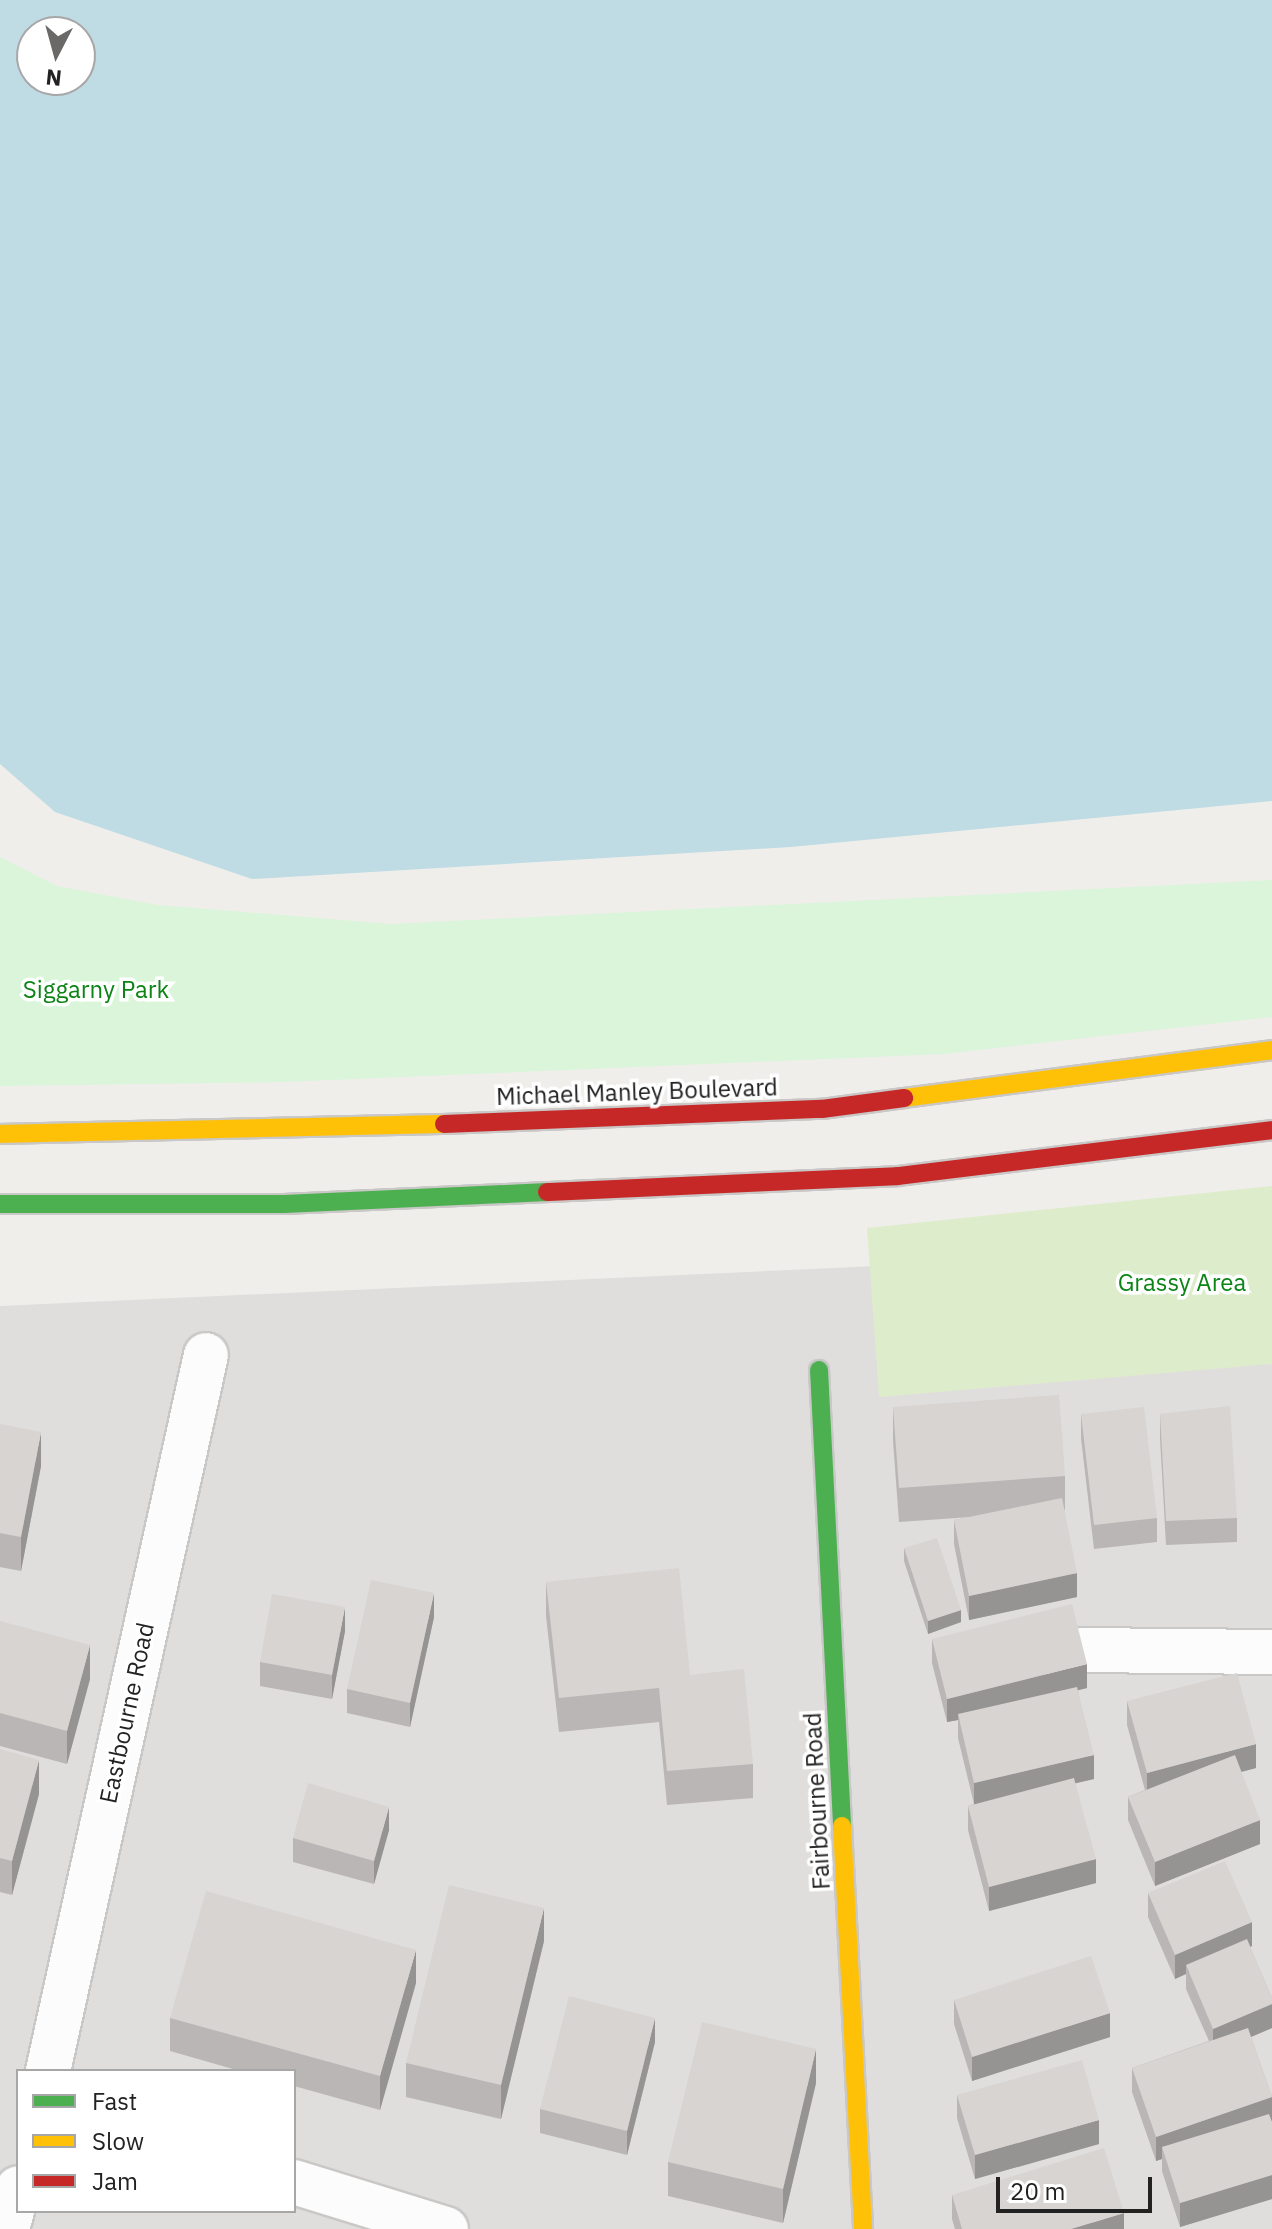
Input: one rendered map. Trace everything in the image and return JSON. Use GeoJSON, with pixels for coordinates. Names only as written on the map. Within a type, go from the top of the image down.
{"type":"FeatureCollection","features":[{"type":"Feature","properties":{"kind":"main road","name":"Michael Manley Boulevard"},"geometry":{"type":"LineString","coordinates":[[0,1134],[307,1129],[822,1109],[1272,1050]]}},
{"type":"Feature","properties":{"kind":"main road"},"geometry":{"type":"LineString","coordinates":[[0,1204],[284,1204],[898,1176],[1272,1130]]}},
{"type":"Feature","properties":{"kind":"main road","name":"Fairbourne Road"},"geometry":{"type":"LineString","coordinates":[[819,1370],[863,2229]]}},
{"type":"Feature","properties":{"kind":"street","name":"Eastbourne Road"},"geometry":{"type":"LineString","coordinates":[[48,2069],[206,1355]]}},
{"type":"Feature","properties":{"kind":"street"},"geometry":{"type":"LineString","coordinates":[[1081,1650],[1272,1652]]}},
{"type":"Feature","properties":{"kind":"street"},"geometry":{"type":"LineString","coordinates":[[296,2183],[446,2229]]}},
{"type":"Feature","properties":{"kind":"street"},"geometry":{"type":"LineString","coordinates":[[7,2229],[16,2195]]}},
{"type":"Feature","properties":{"kind":"shaded area"},"geometry":{"type":"Polygon","coordinates":[[[1272,1248],[1272,2229],[0,2229],[0,1306],[1272,1248]]]}},
{"type":"Feature","properties":{"kind":"green space","name":"Siggarny Park"},"geometry":{"type":"Polygon","coordinates":[[[0,857],[57,886],[158,905],[391,924],[1272,880],[1272,1017],[943,1054],[284,1082],[0,1086],[0,857]]]}},
{"type":"Feature","properties":{"kind":"green space","name":"Grassy Area"},"geometry":{"type":"Polygon","coordinates":[[[1272,1186],[1272,1364],[879,1397],[867,1228],[1272,1186]]]}},
{"type":"Feature","properties":{"kind":"water"},"geometry":{"type":"Polygon","coordinates":[[[0,0],[1272,0],[1272,801],[791,847],[252,879],[55,812],[0,764],[0,0]]]}},
{"type":"Feature","properties":{"kind":"building"},"geometry":{"type":"Polygon","coordinates":[[[1059,1395],[1065,1476],[899,1488],[893,1407],[1059,1395]]]}},
{"type":"Feature","properties":{"kind":"building"},"geometry":{"type":"Polygon","coordinates":[[[1230,1406],[1237,1518],[1166,1521],[1160,1414],[1230,1406]]]}},
{"type":"Feature","properties":{"kind":"building"},"geometry":{"type":"Polygon","coordinates":[[[1144,1407],[1157,1518],[1094,1525],[1081,1414],[1144,1407]]]}},
{"type":"Feature","properties":{"kind":"building"},"geometry":{"type":"Polygon","coordinates":[[[0,1424],[41,1432],[21,1537],[0,1533],[0,1424]]]}},
{"type":"Feature","properties":{"kind":"building"},"geometry":{"type":"Polygon","coordinates":[[[1062,1498],[1077,1573],[969,1596],[954,1520],[1062,1498]]]}},
{"type":"Feature","properties":{"kind":"building"},"geometry":{"type":"Polygon","coordinates":[[[937,1538],[961,1610],[928,1621],[904,1548],[937,1538]]]}},
{"type":"Feature","properties":{"kind":"building"},"geometry":{"type":"Polygon","coordinates":[[[679,1568],[690,1675],[744,1669],[753,1764],[667,1771],[659,1688],[559,1698],[546,1582],[679,1568]]]}},
{"type":"Feature","properties":{"kind":"building"},"geometry":{"type":"Polygon","coordinates":[[[371,1580],[434,1593],[410,1703],[347,1689],[371,1580]]]}},
{"type":"Feature","properties":{"kind":"building"},"geometry":{"type":"Polygon","coordinates":[[[272,1594],[345,1607],[332,1675],[260,1662],[272,1594]]]}},
{"type":"Feature","properties":{"kind":"building"},"geometry":{"type":"Polygon","coordinates":[[[1072,1604],[1087,1664],[947,1699],[932,1639],[1072,1604]]]}},
{"type":"Feature","properties":{"kind":"building"},"geometry":{"type":"Polygon","coordinates":[[[0,1621],[90,1645],[67,1731],[0,1713],[0,1621]]]}},
{"type":"Feature","properties":{"kind":"building"},"geometry":{"type":"Polygon","coordinates":[[[1237,1673],[1256,1744],[1147,1773],[1127,1701],[1237,1673]]]}},
{"type":"Feature","properties":{"kind":"building"},"geometry":{"type":"Polygon","coordinates":[[[1077,1687],[1094,1755],[974,1783],[958,1714],[1077,1687]]]}},
{"type":"Feature","properties":{"kind":"building"},"geometry":{"type":"Polygon","coordinates":[[[0,1749],[39,1760],[12,1861],[0,1858],[0,1749]]]}},
{"type":"Feature","properties":{"kind":"building"},"geometry":{"type":"Polygon","coordinates":[[[1235,1755],[1260,1820],[1155,1862],[1128,1797],[1235,1755]]]}},
{"type":"Feature","properties":{"kind":"building"},"geometry":{"type":"Polygon","coordinates":[[[1074,1778],[1096,1859],[989,1887],[968,1806],[1074,1778]]]}},
{"type":"Feature","properties":{"kind":"building"},"geometry":{"type":"Polygon","coordinates":[[[308,1783],[389,1807],[374,1861],[293,1838],[308,1783]]]}},
{"type":"Feature","properties":{"kind":"building"},"geometry":{"type":"Polygon","coordinates":[[[1225,1861],[1252,1922],[1175,1955],[1148,1893],[1225,1861]]]}},
{"type":"Feature","properties":{"kind":"building"},"geometry":{"type":"Polygon","coordinates":[[[449,1885],[544,1908],[501,2085],[406,2063],[449,1885]]]}},
{"type":"Feature","properties":{"kind":"building"},"geometry":{"type":"Polygon","coordinates":[[[206,1891],[416,1950],[380,2076],[170,2018],[206,1891]]]}},
{"type":"Feature","properties":{"kind":"building"},"geometry":{"type":"Polygon","coordinates":[[[1247,1939],[1272,2004],[1213,2029],[1186,1965],[1247,1939]]]}},
{"type":"Feature","properties":{"kind":"building"},"geometry":{"type":"Polygon","coordinates":[[[1091,1956],[1110,2013],[972,2057],[954,2000],[1091,1956]]]}},
{"type":"Feature","properties":{"kind":"building"},"geometry":{"type":"Polygon","coordinates":[[[569,1996],[655,2018],[627,2131],[540,2109],[569,1996]]]}},
{"type":"Feature","properties":{"kind":"building"},"geometry":{"type":"Polygon","coordinates":[[[702,2022],[816,2049],[783,2189],[668,2162],[702,2022]]]}},
{"type":"Feature","properties":{"kind":"building"},"geometry":{"type":"Polygon","coordinates":[[[1248,2028],[1272,2097],[1156,2137],[1132,2068],[1248,2028]]]}},
{"type":"Feature","properties":{"kind":"building"},"geometry":{"type":"Polygon","coordinates":[[[1082,2060],[1099,2120],[975,2155],[957,2095],[1082,2060]]]}},
{"type":"Feature","properties":{"kind":"building"},"geometry":{"type":"Polygon","coordinates":[[[1269,2114],[1272,2122],[1272,2175],[1180,2203],[1162,2147],[1269,2114]]]}},
{"type":"Feature","properties":{"kind":"building"},"geometry":{"type":"Polygon","coordinates":[[[1104,2148],[1124,2213],[1071,2229],[962,2229],[952,2195],[1104,2148]]]}},
{"type":"Feature","properties":{"kind":"traffic: fast"},"geometry":{"type":"LineString","coordinates":[[0,1204],[284,1204],[547,1192]]}},
{"type":"Feature","properties":{"kind":"traffic: fast"},"geometry":{"type":"LineString","coordinates":[[819,1370],[842,1826]]}},
{"type":"Feature","properties":{"kind":"traffic: slow"},"geometry":{"type":"LineString","coordinates":[[904,1098],[1272,1050]]}},
{"type":"Feature","properties":{"kind":"traffic: slow"},"geometry":{"type":"LineString","coordinates":[[0,1134],[444,1124]]}},
{"type":"Feature","properties":{"kind":"traffic: slow"},"geometry":{"type":"LineString","coordinates":[[842,1826],[863,2229]]}},
{"type":"Feature","properties":{"kind":"traffic: jam"},"geometry":{"type":"LineString","coordinates":[[444,1124],[822,1109],[904,1098]]}},
{"type":"Feature","properties":{"kind":"traffic: jam"},"geometry":{"type":"LineString","coordinates":[[547,1192],[898,1176],[1272,1130]]}}]}
